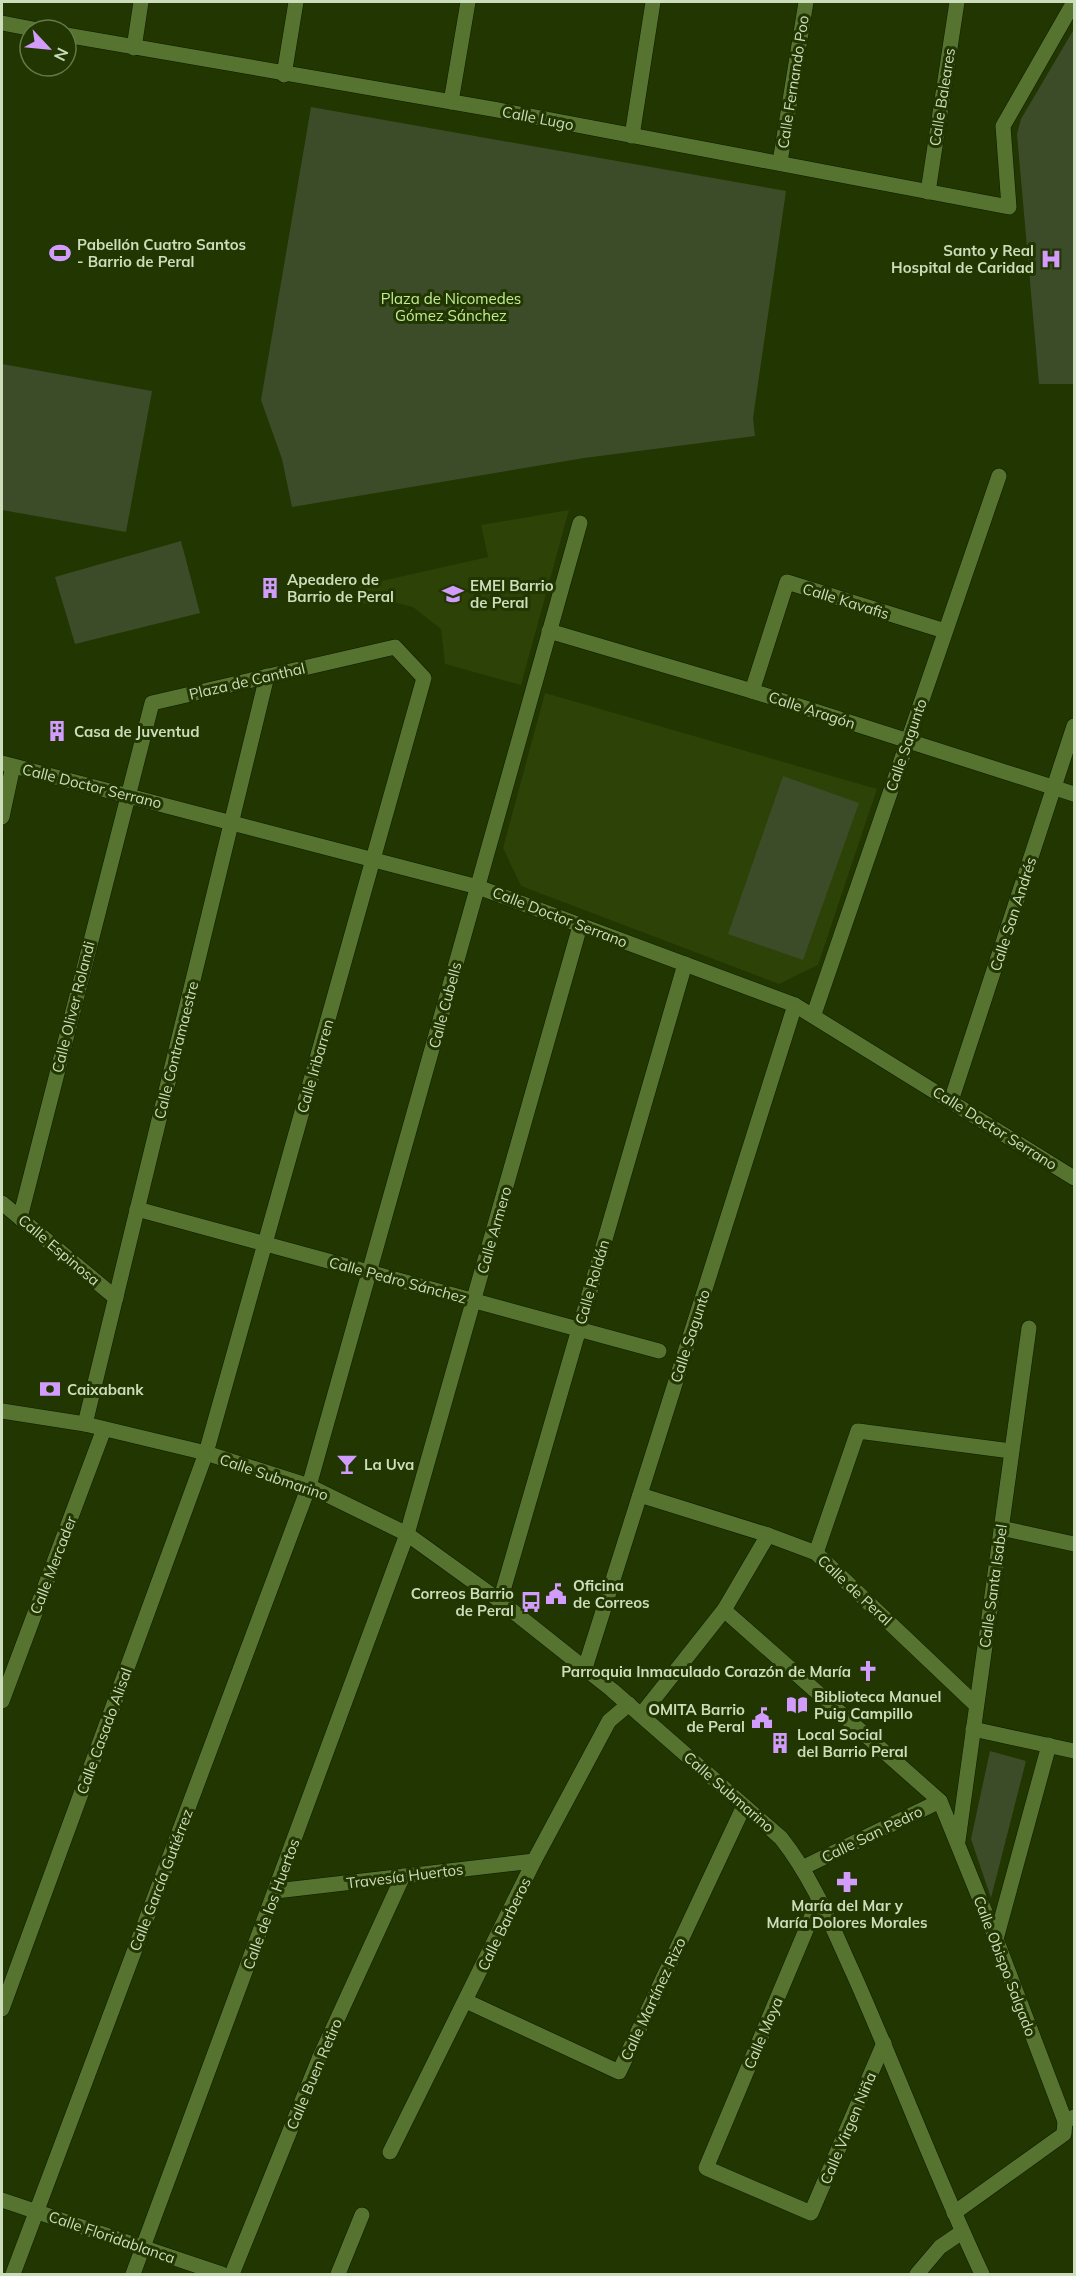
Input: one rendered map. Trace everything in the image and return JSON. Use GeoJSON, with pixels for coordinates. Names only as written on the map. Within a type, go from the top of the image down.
{"type":"FeatureCollection","features":[{"type":"Feature","properties":{"kind":"street"},"geometry":{"type":"LineString","coordinates":[[134,48],[141,2]]}},
{"type":"Feature","properties":{"kind":"street"},"geometry":{"type":"LineString","coordinates":[[284,75],[296,2]]}},
{"type":"Feature","properties":{"kind":"street"},"geometry":{"type":"LineString","coordinates":[[452,102],[468,2]]}},
{"type":"Feature","properties":{"kind":"street"},"geometry":{"type":"LineString","coordinates":[[632,136],[653,2]]}},
{"type":"Feature","properties":{"kind":"street","name":"Calle Fernando Poo"},"geometry":{"type":"LineString","coordinates":[[780,162],[806,2]]}},
{"type":"Feature","properties":{"kind":"street","name":"Calle Baleares"},"geometry":{"type":"LineString","coordinates":[[928,192],[957,2]]}},
{"type":"Feature","properties":{"kind":"street","name":"Calle Lugo"},"geometry":{"type":"LineString","coordinates":[[78,37],[284,75],[452,102],[1009,207],[1003,126],[1074,2]]}},
{"type":"Feature","properties":{"kind":"street"},"geometry":{"type":"LineString","coordinates":[[2,23],[18,26]]}},
{"type":"Feature","properties":{"kind":"street","name":"Calle Sagunto"},"geometry":{"type":"LineString","coordinates":[[814,1014],[999,476]]}},
{"type":"Feature","properties":{"kind":"street","name":"Calle Cubells"},"geometry":{"type":"LineString","coordinates":[[309,1486],[580,523]]}},
{"type":"Feature","properties":{"kind":"street","name":"Calle Kavafis"},"geometry":{"type":"LineString","coordinates":[[752,691],[787,582],[945,631]]}},
{"type":"Feature","properties":{"kind":"street","name":"Calle Aragón"},"geometry":{"type":"LineString","coordinates":[[549,632],[752,691],[1074,794]]}},
{"type":"Feature","properties":{"kind":"street","name":"Plaza de Canthal"},"geometry":{"type":"LineString","coordinates":[[126,796],[152,703],[395,647],[424,678]]}},
{"type":"Feature","properties":{"kind":"street","name":"Calle Contramaestre"},"geometry":{"type":"LineString","coordinates":[[85,1424],[267,676]]}},
{"type":"Feature","properties":{"kind":"street","name":"Calle Iribarren"},"geometry":{"type":"LineString","coordinates":[[206,1454],[424,678]]}},
{"type":"Feature","properties":{"kind":"street","name":"Calle San Andrés"},"geometry":{"type":"LineString","coordinates":[[951,1101],[1074,726]]}},
{"type":"Feature","properties":{"kind":"street"},"geometry":{"type":"LineString","coordinates":[[2,817],[7,765]]}},
{"type":"Feature","properties":{"kind":"street","name":"Calle Doctor Serrano"},"geometry":{"type":"LineString","coordinates":[[7,765],[478,886],[795,1005],[814,1014],[1074,1178]]}},
{"type":"Feature","properties":{"kind":"street","name":"Calle Oliver Rolandi"},"geometry":{"type":"LineString","coordinates":[[20,1218],[126,796]]}},
{"type":"Feature","properties":{"kind":"street","name":"Calle Armero"},"geometry":{"type":"LineString","coordinates":[[407,1534],[580,926]]}},
{"type":"Feature","properties":{"kind":"street","name":"Calle Roldán"},"geometry":{"type":"LineString","coordinates":[[500,1601],[685,964]]}},
{"type":"Feature","properties":{"kind":"street","name":"Calle Sagunto"},"geometry":{"type":"LineString","coordinates":[[585,1668],[795,1005]]}},
{"type":"Feature","properties":{"kind":"street","name":"Calle Espinosa"},"geometry":{"type":"LineString","coordinates":[[2,1203],[116,1298]]}},
{"type":"Feature","properties":{"kind":"street","name":"Calle Pedro Sánchez"},"geometry":{"type":"LineString","coordinates":[[137,1209],[659,1351]]}},
{"type":"Feature","properties":{"kind":"street","name":"Calle Santa Isabel"},"geometry":{"type":"LineString","coordinates":[[957,1844],[1029,1328]]}},
{"type":"Feature","properties":{"kind":"street","name":"Calle Submarino"},"geometry":{"type":"LineString","coordinates":[[2,1411],[85,1424],[206,1454],[309,1486],[407,1534],[500,1601],[585,1668],[782,1838],[804,1867],[819,1899],[884,2043],[962,2232],[982,2274]]}},
{"type":"Feature","properties":{"kind":"street","name":"Calle Mercader"},"geometry":{"type":"LineString","coordinates":[[2,1701],[104,1429]]}},
{"type":"Feature","properties":{"kind":"street"},"geometry":{"type":"LineString","coordinates":[[816,1553],[858,1431],[1011,1451]]}},
{"type":"Feature","properties":{"kind":"street","name":"Calle Casado Alisal"},"geometry":{"type":"LineString","coordinates":[[2,2009],[206,1454]]}},
{"type":"Feature","properties":{"kind":"street","name":"Calle García Gutiérrez"},"geometry":{"type":"LineString","coordinates":[[13,2274],[309,1486]]}},
{"type":"Feature","properties":{"kind":"street","name":"Calle de Peral"},"geometry":{"type":"LineString","coordinates":[[640,1495],[768,1535],[816,1553],[976,1705]]}},
{"type":"Feature","properties":{"kind":"street"},"geometry":{"type":"LineString","coordinates":[[1000,1528],[1074,1544]]}},
{"type":"Feature","properties":{"kind":"street","name":"Calle de los Huertos"},"geometry":{"type":"LineString","coordinates":[[133,2274],[407,1534]]}},
{"type":"Feature","properties":{"kind":"street"},"geometry":{"type":"LineString","coordinates":[[641,1715],[724,1610],[768,1535]]}},
{"type":"Feature","properties":{"kind":"street"},"geometry":{"type":"LineString","coordinates":[[724,1610],[940,1801]]}},
{"type":"Feature","properties":{"kind":"street","name":"Calle Barberos"},"geometry":{"type":"LineString","coordinates":[[390,2152],[534,1861],[609,1721],[629,1704]]}},
{"type":"Feature","properties":{"kind":"street"},"geometry":{"type":"LineString","coordinates":[[973,1729],[1074,1751]]}},
{"type":"Feature","properties":{"kind":"street"},"geometry":{"type":"LineString","coordinates":[[996,1939],[1049,1746]]}},
{"type":"Feature","properties":{"kind":"street","name":"Calle Obispo Salgado"},"geometry":{"type":"LineString","coordinates":[[940,1801],[1070,2119]]}},
{"type":"Feature","properties":{"kind":"street","name":"Calle San Pedro"},"geometry":{"type":"LineString","coordinates":[[804,1867],[940,1801]]}},
{"type":"Feature","properties":{"kind":"street","name":"Calle Martínez Rizo"},"geometry":{"type":"LineString","coordinates":[[466,2001],[619,2072],[744,1806]]}},
{"type":"Feature","properties":{"kind":"street","name":"Travesía Huertos"},"geometry":{"type":"LineString","coordinates":[[276,1891],[534,1861]]}},
{"type":"Feature","properties":{"kind":"street","name":"Calle Buen Retiro"},"geometry":{"type":"LineString","coordinates":[[232,2274],[319,2060],[403,1876]]}},
{"type":"Feature","properties":{"kind":"street","name":"Calle Moya"},"geometry":{"type":"LineString","coordinates":[[811,2213],[706,2168],[819,1899]]}},
{"type":"Feature","properties":{"kind":"street","name":"Calle Virgen Niña"},"geometry":{"type":"LineString","coordinates":[[811,2213],[884,2043]]}},
{"type":"Feature","properties":{"kind":"street"},"geometry":{"type":"LineString","coordinates":[[954,2213],[1064,2134],[1070,2119]]}},
{"type":"Feature","properties":{"kind":"street","name":"Calle Floridablanca"},"geometry":{"type":"LineString","coordinates":[[2,2200],[222,2274]]}},
{"type":"Feature","properties":{"kind":"street"},"geometry":{"type":"LineString","coordinates":[[338,2274],[362,2216]]}},
{"type":"Feature","properties":{"kind":"street"},"geometry":{"type":"LineString","coordinates":[[917,2274],[940,2247],[962,2232]]}},
{"type":"Feature","properties":{"kind":"shaded area","name":"EMEI Barrio de Peral"},"geometry":{"type":"Polygon","coordinates":[[[569,510],[521,685],[445,664],[441,629],[413,607],[389,601],[363,604],[359,586],[488,557],[481,525],[569,510]]]}},
{"type":"Feature","properties":{"kind":"shaded area"},"geometry":{"type":"Polygon","coordinates":[[[545,693],[877,789],[818,965],[779,984],[521,886],[503,848],[545,693]]]}},
{"type":"Feature","properties":{"kind":"green space","name":"Santo y Real Hospital de Caridad"},"geometry":{"type":"Polygon","coordinates":[[[1074,29],[1074,384],[1039,384],[1017,134],[1021,119],[1074,29]]]}},
{"type":"Feature","properties":{"kind":"green space","name":"Plaza de Nicomedes Gómez Sánchez"},"geometry":{"type":"Polygon","coordinates":[[[311,107],[786,191],[753,418],[755,436],[584,458],[292,507],[282,459],[261,400],[311,107]]]}},
{"type":"Feature","properties":{"kind":"green space"},"geometry":{"type":"Polygon","coordinates":[[[2,364],[152,391],[126,532],[2,510],[2,364]]]}},
{"type":"Feature","properties":{"kind":"green space"},"geometry":{"type":"Polygon","coordinates":[[[181,541],[200,613],[75,644],[55,577],[181,541]]]}},
{"type":"Feature","properties":{"kind":"green space"},"geometry":{"type":"Polygon","coordinates":[[[783,776],[859,803],[803,960],[728,934],[783,776]]]}},
{"type":"Feature","properties":{"kind":"green space"},"geometry":{"type":"Polygon","coordinates":[[[990,1751],[1026,1761],[991,1898],[971,1839],[990,1751]]]}},
{"type":"Feature","properties":{"kind":"place","name":"Pabellón Cuatro Santos - Barrio de Peral"},"geometry":{"type":"Point","coordinates":[60,253]}},
{"type":"Feature","properties":{"kind":"place","name":"Santo y Real Hospital de Caridad"},"geometry":{"type":"Point","coordinates":[1051,259]}},
{"type":"Feature","properties":{"kind":"place","name":"Apeadero de Barrio de Peral"},"geometry":{"type":"Point","coordinates":[270,588]}},
{"type":"Feature","properties":{"kind":"place","name":"EMEI Barrio de Peral"},"geometry":{"type":"Point","coordinates":[453,594]}},
{"type":"Feature","properties":{"kind":"place","name":"Casa de Juventud"},"geometry":{"type":"Point","coordinates":[57,731]}},
{"type":"Feature","properties":{"kind":"place","name":"Caixabank"},"geometry":{"type":"Point","coordinates":[50,1389]}},
{"type":"Feature","properties":{"kind":"place","name":"La Uva"},"geometry":{"type":"Point","coordinates":[347,1464]}},
{"type":"Feature","properties":{"kind":"place","name":"Oficina de Correos"},"geometry":{"type":"Point","coordinates":[556,1594]}},
{"type":"Feature","properties":{"kind":"place","name":"Correos Barrio de Peral"},"geometry":{"type":"Point","coordinates":[531,1602]}},
{"type":"Feature","properties":{"kind":"place","name":"Parroquia Inmaculado Corazón de María"},"geometry":{"type":"Point","coordinates":[868,1671]}},
{"type":"Feature","properties":{"kind":"place","name":"Biblioteca Manuel Puig Campillo"},"geometry":{"type":"Point","coordinates":[797,1705]}},
{"type":"Feature","properties":{"kind":"place","name":"OMITA Barrio de Peral"},"geometry":{"type":"Point","coordinates":[762,1718]}},
{"type":"Feature","properties":{"kind":"place","name":"Local Social del Barrio Peral"},"geometry":{"type":"Point","coordinates":[780,1743]}},
{"type":"Feature","properties":{"kind":"place","name":"María del Mar y María Dolores Morales"},"geometry":{"type":"Point","coordinates":[847,1882]}}]}
